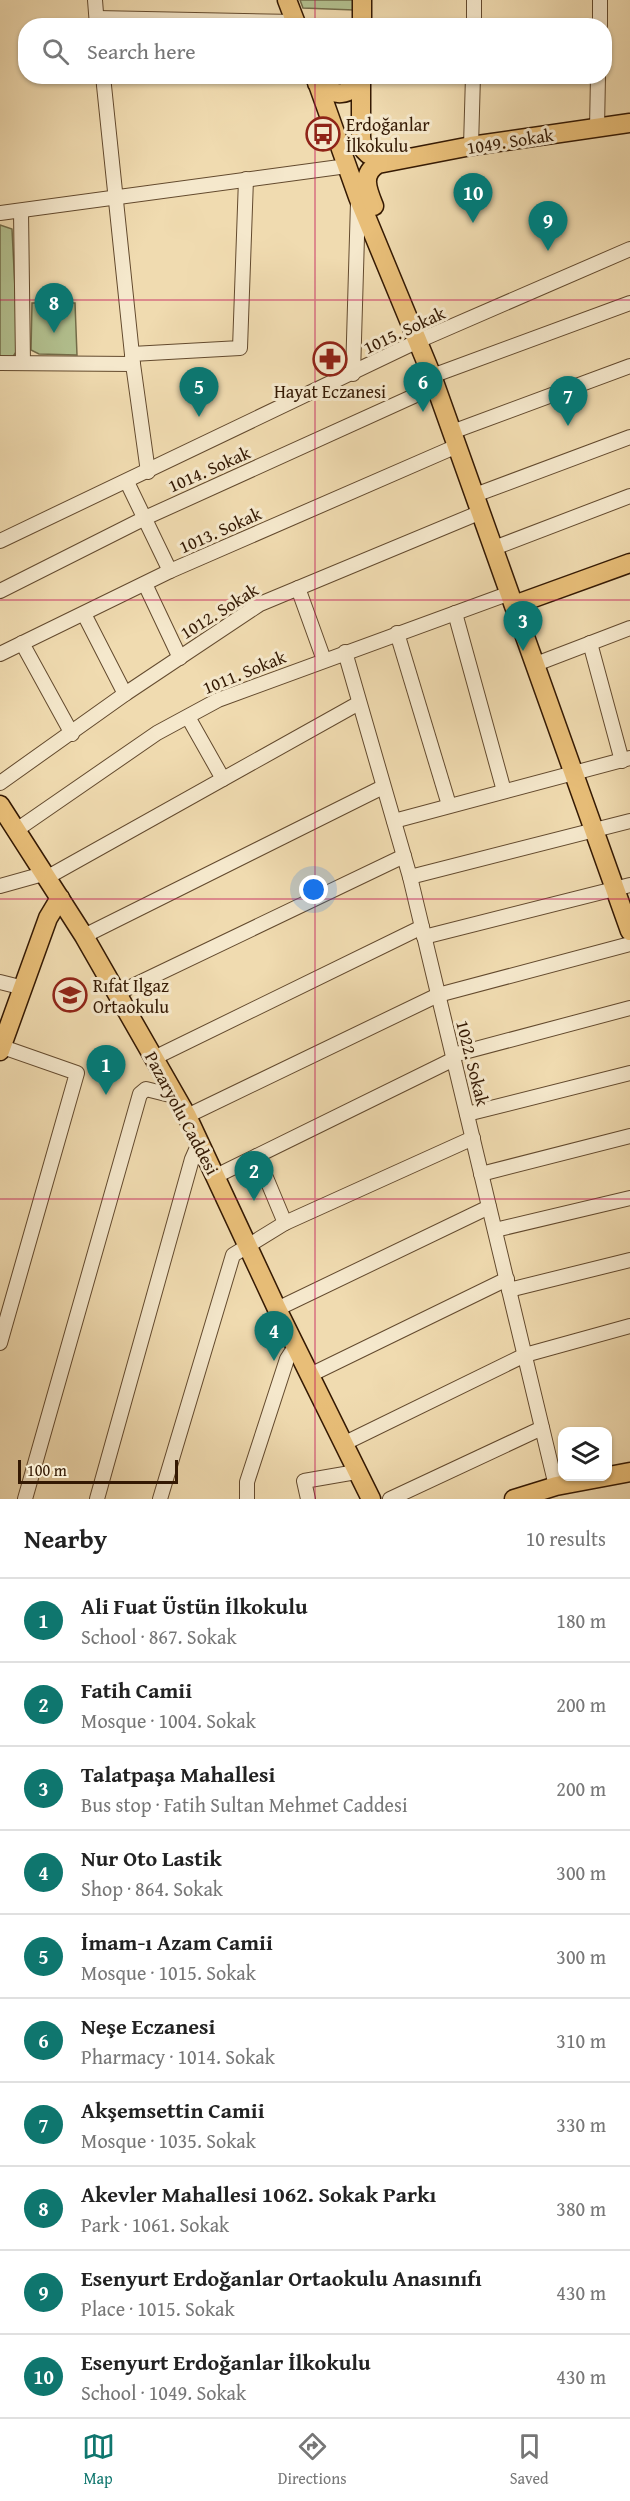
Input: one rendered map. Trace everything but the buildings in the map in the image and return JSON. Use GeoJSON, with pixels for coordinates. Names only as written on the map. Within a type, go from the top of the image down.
{"type":"FeatureCollection","features":[{"type":"Feature","properties":{"kind":"main road"},"geometry":{"type":"LineString","coordinates":[[287,0],[294,18]]}},
{"type":"Feature","properties":{"kind":"main road"},"geometry":{"type":"LineString","coordinates":[[362,0],[362,18]]}},
{"type":"Feature","properties":{"kind":"main road"},"geometry":{"type":"LineString","coordinates":[[317,84],[358,196],[434,381],[594,830],[622,887],[630,931]]}},
{"type":"Feature","properties":{"kind":"main road"},"geometry":{"type":"LineString","coordinates":[[320,84],[328,91],[344,94],[358,84]]}},
{"type":"Feature","properties":{"kind":"main road"},"geometry":{"type":"LineString","coordinates":[[361,84],[362,144],[368,154],[390,160]]}},
{"type":"Feature","properties":{"kind":"main road","name":"1049. Sokak"},"geometry":{"type":"LineString","coordinates":[[390,160],[630,123]]}},
{"type":"Feature","properties":{"kind":"main road"},"geometry":{"type":"LineString","coordinates":[[390,160],[378,164],[369,171],[367,187],[391,251],[400,295]]}},
{"type":"Feature","properties":{"kind":"main road"},"geometry":{"type":"LineString","coordinates":[[512,599],[630,563]]}},
{"type":"Feature","properties":{"kind":"main road","name":"Pazaryolu Caddesi"},"geometry":{"type":"LineString","coordinates":[[5,817],[84,936],[187,1116],[277,1309],[371,1499]]}},
{"type":"Feature","properties":{"kind":"main road"},"geometry":{"type":"LineString","coordinates":[[1,1048],[48,918],[60,898]]}},
{"type":"Feature","properties":{"kind":"main road"},"geometry":{"type":"LineString","coordinates":[[514,1499],[556,1486],[630,1472]]}},
{"type":"Feature","properties":{"kind":"street"},"geometry":{"type":"LineString","coordinates":[[94,0],[96,18]]}},
{"type":"Feature","properties":{"kind":"street"},"geometry":{"type":"LineString","coordinates":[[474,0],[474,18]]}},
{"type":"Feature","properties":{"kind":"street"},"geometry":{"type":"LineString","coordinates":[[600,0],[600,18]]}},
{"type":"Feature","properties":{"kind":"street"},"geometry":{"type":"LineString","coordinates":[[104,84],[133,359],[148,472]]}},
{"type":"Feature","properties":{"kind":"street"},"geometry":{"type":"LineString","coordinates":[[471,146],[473,84]]}},
{"type":"Feature","properties":{"kind":"street"},"geometry":{"type":"LineString","coordinates":[[597,128],[598,84]]}},
{"type":"Feature","properties":{"kind":"street"},"geometry":{"type":"LineString","coordinates":[[0,213],[347,166]]}},
{"type":"Feature","properties":{"kind":"street"},"geometry":{"type":"LineString","coordinates":[[0,363],[133,359],[240,348],[246,179]]}},
{"type":"Feature","properties":{"kind":"street"},"geometry":{"type":"LineString","coordinates":[[353,374],[358,196]]}},
{"type":"Feature","properties":{"kind":"street"},"geometry":{"type":"LineString","coordinates":[[21,211],[23,363]]}},
{"type":"Feature","properties":{"kind":"street","name":"1015. Sokak"},"geometry":{"type":"LineString","coordinates":[[0,542],[418,341],[630,249]]}},
{"type":"Feature","properties":{"kind":"street","name":"1014. Sokak"},"geometry":{"type":"LineString","coordinates":[[0,591],[145,518],[434,381],[630,303]]}},
{"type":"Feature","properties":{"kind":"street","name":"1013. Sokak"},"geometry":{"type":"LineString","coordinates":[[0,654],[170,571],[455,439],[630,366]]}},
{"type":"Feature","properties":{"kind":"street","name":"1012. Sokak"},"geometry":{"type":"LineString","coordinates":[[0,783],[72,734],[125,694],[260,604],[478,503],[630,437]]}},
{"type":"Feature","properties":{"kind":"street"},"geometry":{"type":"LineString","coordinates":[[127,482],[170,571]]}},
{"type":"Feature","properties":{"kind":"street"},"geometry":{"type":"LineString","coordinates":[[494,548],[630,496]]}},
{"type":"Feature","properties":{"kind":"street"},"geometry":{"type":"LineString","coordinates":[[145,584],[180,658]]}},
{"type":"Feature","properties":{"kind":"street"},"geometry":{"type":"LineString","coordinates":[[298,588],[324,660]]}},
{"type":"Feature","properties":{"kind":"street","name":"1011. Sokak"},"geometry":{"type":"LineString","coordinates":[[5,817],[218,700],[455,612],[512,599]]}},
{"type":"Feature","properties":{"kind":"street"},"geometry":{"type":"LineString","coordinates":[[455,612],[504,791]]}},
{"type":"Feature","properties":{"kind":"street"},"geometry":{"type":"LineString","coordinates":[[84,614],[125,694]]}},
{"type":"Feature","properties":{"kind":"street"},"geometry":{"type":"LineString","coordinates":[[536,664],[630,628]]}},
{"type":"Feature","properties":{"kind":"street"},"geometry":{"type":"LineString","coordinates":[[397,633],[449,805]]}},
{"type":"Feature","properties":{"kind":"street"},"geometry":{"type":"LineString","coordinates":[[22,643],[72,734]]}},
{"type":"Feature","properties":{"kind":"street"},"geometry":{"type":"LineString","coordinates":[[394,821],[626,759],[590,643]]}},
{"type":"Feature","properties":{"kind":"street","name":"1022. Sokak"},"geometry":{"type":"LineString","coordinates":[[345,652],[410,877],[556,1486]]}},
{"type":"Feature","properties":{"kind":"street"},"geometry":{"type":"LineString","coordinates":[[0,886],[45,876],[359,703]]}},
{"type":"Feature","properties":{"kind":"street"},"geometry":{"type":"LineString","coordinates":[[188,717],[222,779]]}},
{"type":"Feature","properties":{"kind":"street"},"geometry":{"type":"LineString","coordinates":[[84,936],[383,787]]}},
{"type":"Feature","properties":{"kind":"street"},"geometry":{"type":"LineString","coordinates":[[410,877],[630,821]]}},
{"type":"Feature","properties":{"kind":"street"},"geometry":{"type":"LineString","coordinates":[[118,993],[404,856]]}},
{"type":"Feature","properties":{"kind":"street"},"geometry":{"type":"LineString","coordinates":[[154,1058],[423,932],[622,887]]}},
{"type":"Feature","properties":{"kind":"street"},"geometry":{"type":"LineString","coordinates":[[187,1116],[438,995],[630,944]]}},
{"type":"Feature","properties":{"kind":"street"},"geometry":{"type":"LineString","coordinates":[[0,982],[24,988]]}},
{"type":"Feature","properties":{"kind":"street"},"geometry":{"type":"LineString","coordinates":[[216,1176],[453,1057],[630,1008]]}},
{"type":"Feature","properties":{"kind":"street"},"geometry":{"type":"LineString","coordinates":[[0,1343],[76,1073],[1,1048]]}},
{"type":"Feature","properties":{"kind":"street"},"geometry":{"type":"LineString","coordinates":[[467,1114],[630,1073]]}},
{"type":"Feature","properties":{"kind":"street"},"geometry":{"type":"LineString","coordinates":[[26,1499],[140,1094],[146,1089],[174,1096]]}},
{"type":"Feature","properties":{"kind":"street"},"geometry":{"type":"LineString","coordinates":[[481,1174],[630,1136]]}},
{"type":"Feature","properties":{"kind":"street"},"geometry":{"type":"LineString","coordinates":[[160,1499],[227,1268],[233,1255],[285,1223],[472,1138]]}},
{"type":"Feature","properties":{"kind":"street"},"geometry":{"type":"LineString","coordinates":[[97,1499],[186,1181],[200,1141]]}},
{"type":"Feature","properties":{"kind":"street"},"geometry":{"type":"LineString","coordinates":[[257,1156],[285,1223]]}},
{"type":"Feature","properties":{"kind":"street"},"geometry":{"type":"LineString","coordinates":[[495,1230],[630,1198]]}},
{"type":"Feature","properties":{"kind":"street"},"geometry":{"type":"LineString","coordinates":[[277,1309],[489,1207]]}},
{"type":"Feature","properties":{"kind":"street"},"geometry":{"type":"LineString","coordinates":[[310,1376],[508,1285],[630,1260]]}},
{"type":"Feature","properties":{"kind":"street"},"geometry":{"type":"LineString","coordinates":[[343,1444],[525,1354],[630,1326]]}},
{"type":"Feature","properties":{"kind":"street"},"geometry":{"type":"LineString","coordinates":[[247,1499],[247,1482],[287,1359],[296,1345]]}},
{"type":"Feature","properties":{"kind":"street"},"geometry":{"type":"LineString","coordinates":[[390,1499],[542,1428]]}},
{"type":"Feature","properties":{"kind":"street"},"geometry":{"type":"LineString","coordinates":[[308,1499],[304,1481],[356,1472]]}},
{"type":"Feature","properties":{"kind":"green space"},"geometry":{"type":"Polygon","coordinates":[[[300,0],[354,0],[354,10],[303,8],[300,0]]]}},
{"type":"Feature","properties":{"kind":"green space"},"geometry":{"type":"Polygon","coordinates":[[[0,225],[12,229],[18,349],[12,358],[0,359],[0,225]]]}},
{"type":"Feature","properties":{"kind":"green space"},"geometry":{"type":"Polygon","coordinates":[[[32,303],[75,303],[77,355],[39,354],[31,350],[32,303]]]}},
{"type":"Feature","properties":{"kind":"place","name":"Erdoğanlar İlkokulu"},"geometry":{"type":"Point","coordinates":[323,134]}},
{"type":"Feature","properties":{"kind":"place","name":"Esenyurt Erdoğanlar İlkokulu"},"geometry":{"type":"Point","coordinates":[473,223]}},
{"type":"Feature","properties":{"kind":"place","name":"Esenyurt Erdoğanlar Ortaokulu Anasınıfı"},"geometry":{"type":"Point","coordinates":[548,251]}},
{"type":"Feature","properties":{"kind":"place","name":"Akevler Mahallesi 1062. Sokak Parkı"},"geometry":{"type":"Point","coordinates":[54,333]}},
{"type":"Feature","properties":{"kind":"place","name":"Hayat Eczanesi"},"geometry":{"type":"Point","coordinates":[330,359]}},
{"type":"Feature","properties":{"kind":"place","name":"Neşe Eczanesi"},"geometry":{"type":"Point","coordinates":[423,412]}},
{"type":"Feature","properties":{"kind":"place","name":"İmam-ı Azam Camii"},"geometry":{"type":"Point","coordinates":[199,417]}},
{"type":"Feature","properties":{"kind":"place","name":"Akşemsettin Camii"},"geometry":{"type":"Point","coordinates":[568,426]}},
{"type":"Feature","properties":{"kind":"place","name":"Talatpaşa Mahallesi"},"geometry":{"type":"Point","coordinates":[523,651]}},
{"type":"Feature","properties":{"kind":"place","name":"Rıfat Ilgaz Ortaokulu"},"geometry":{"type":"Point","coordinates":[70,995]}},
{"type":"Feature","properties":{"kind":"place","name":"Ali Fuat Üstün İlkokulu"},"geometry":{"type":"Point","coordinates":[106,1095]}},
{"type":"Feature","properties":{"kind":"place","name":"Fatih Camii"},"geometry":{"type":"Point","coordinates":[254,1201]}},
{"type":"Feature","properties":{"kind":"place","name":"Nur Oto Lastik"},"geometry":{"type":"Point","coordinates":[274,1361]}}]}
